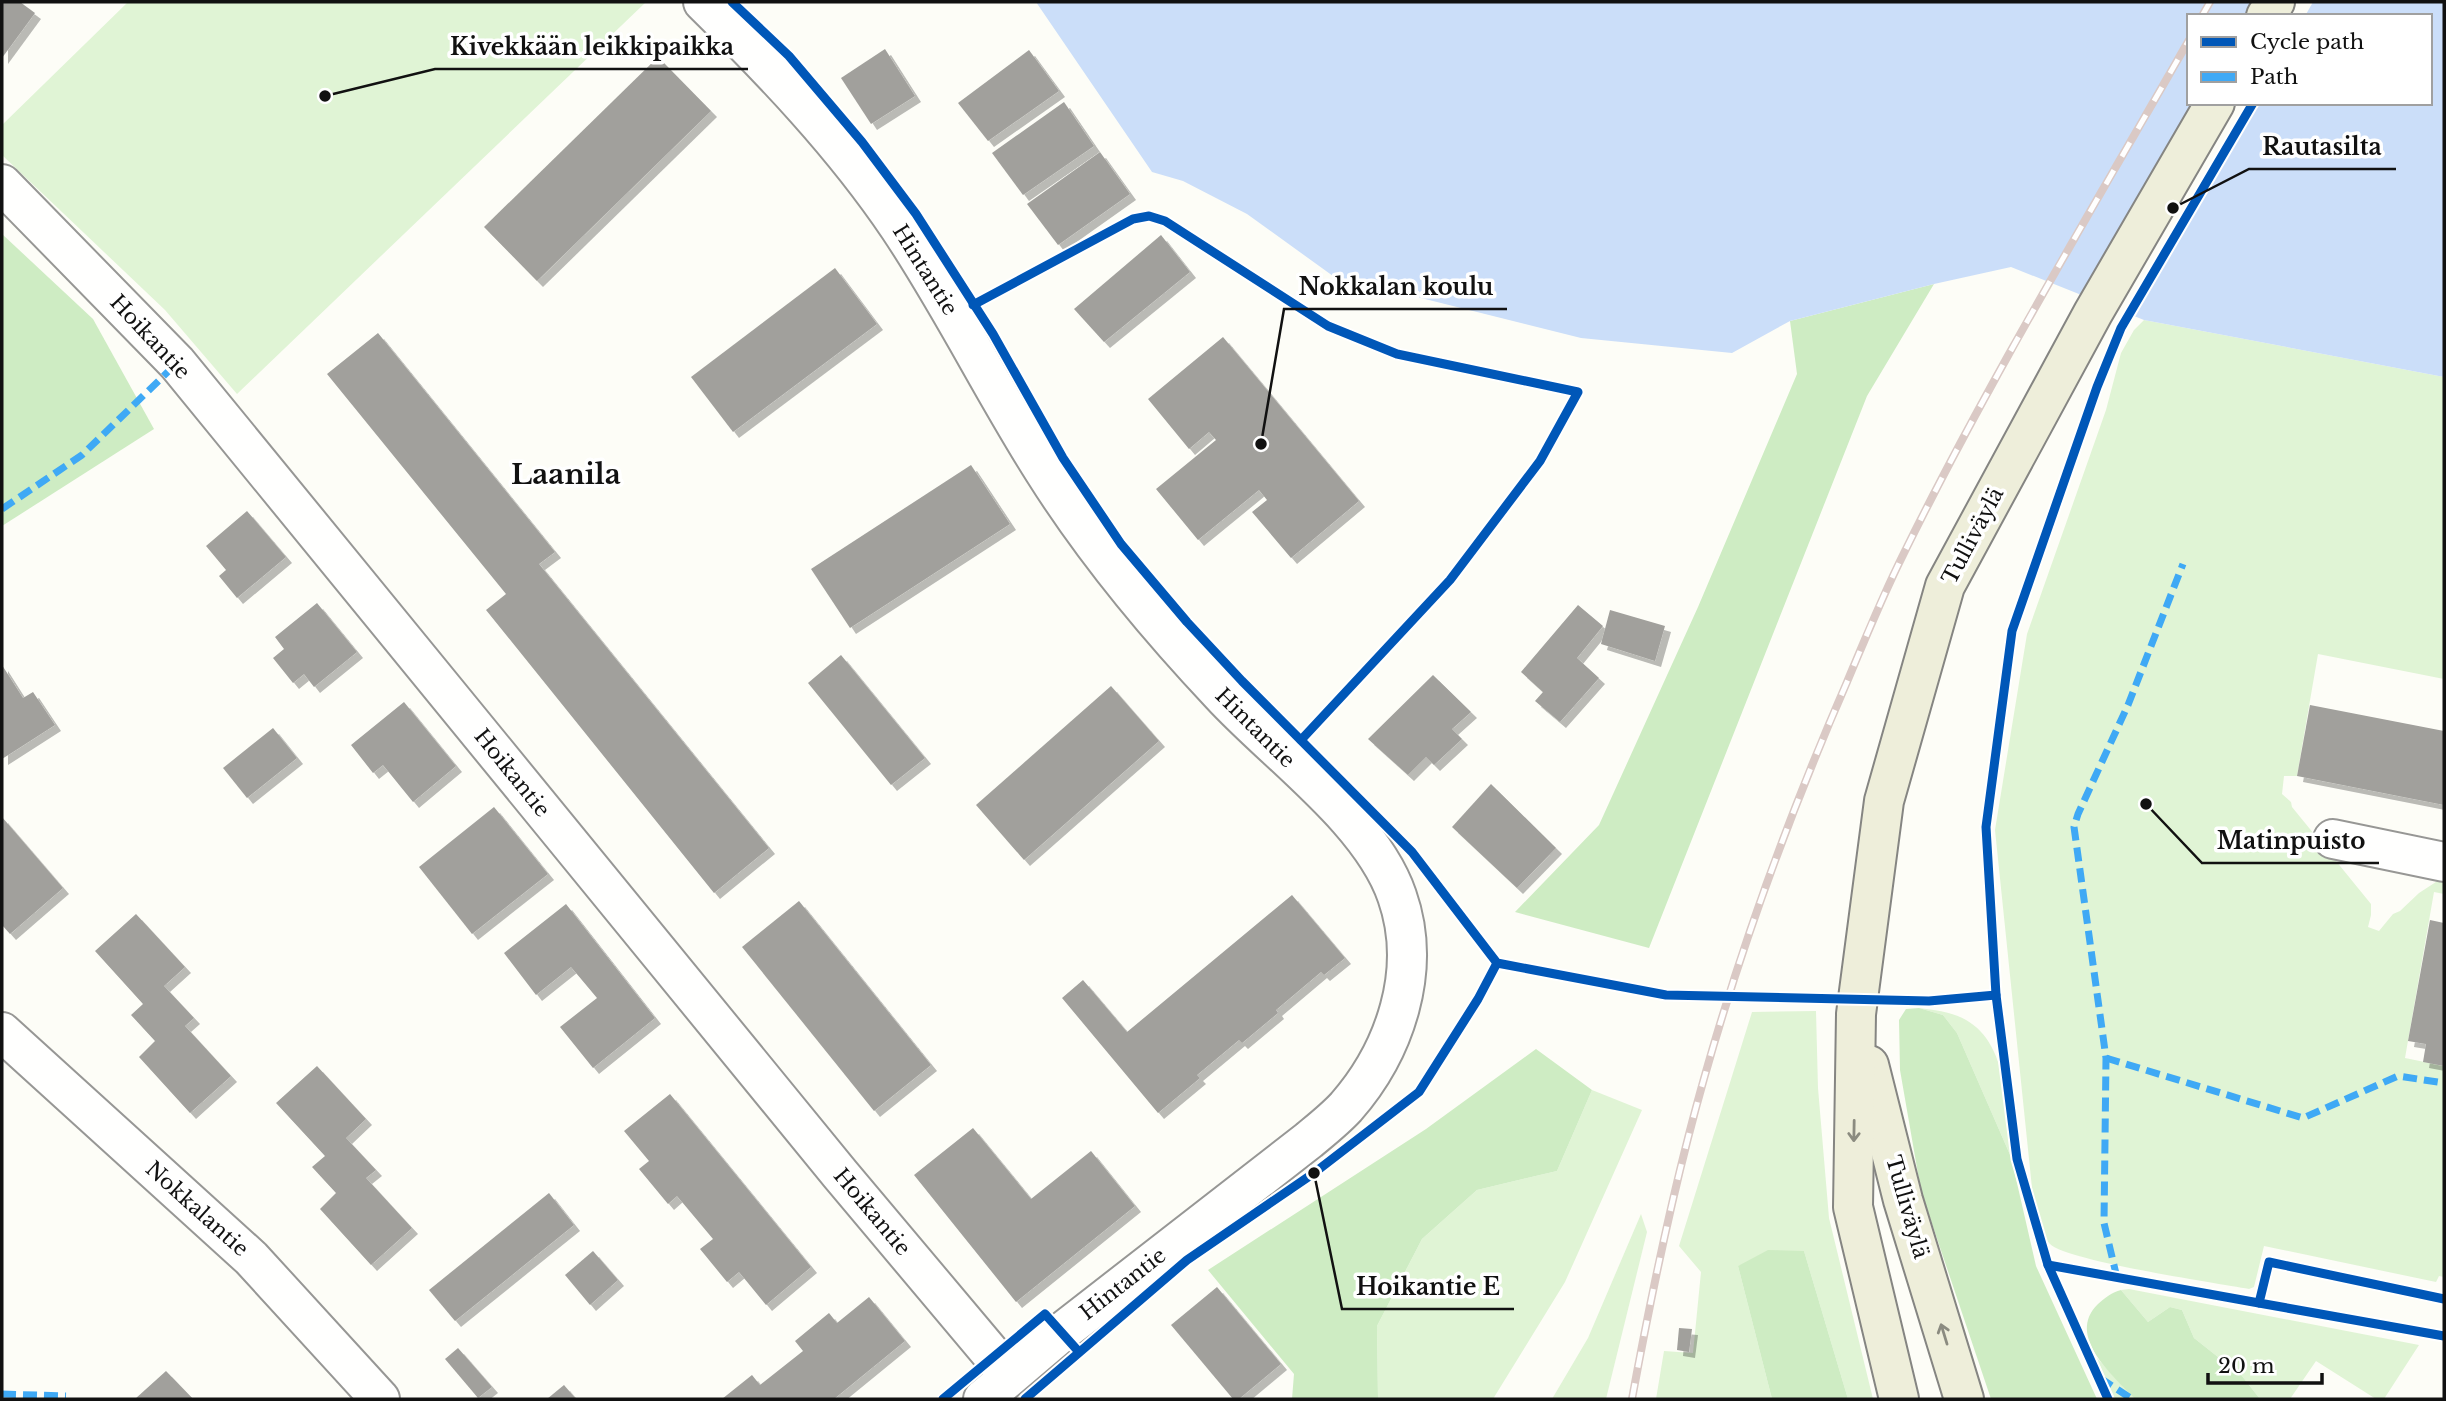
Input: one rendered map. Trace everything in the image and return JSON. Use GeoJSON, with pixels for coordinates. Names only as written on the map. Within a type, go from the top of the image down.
{"type":"FeatureCollection","features":[{"type":"Feature","properties":{"kind":"main road","name":"Tulliväylä"},"geometry":{"type":"LineString","coordinates":[[1899,1399],[1853,1207],[1856,1014],[1884,801],[1945,586],[2093,313],[2214,105]]}},
{"type":"Feature","properties":{"kind":"main road","name":"Tulliväylä"},"geometry":{"type":"LineString","coordinates":[[1856,1014],[1903,1200],[1964,1399]]}},
{"type":"Feature","properties":{"kind":"street","name":"Hintantie"},"geometry":{"type":"LineString","coordinates":[[703,2],[775,72],[843,153],[897,225],[954,315],[1044,471],[1104,559],[1168,637],[1225,699],[1349,820],[1384,863],[1398,898],[1406,939],[1406,982],[1384,1053],[1350,1101],[1309,1140],[996,1387]]}},
{"type":"Feature","properties":{"kind":"street","name":"Hoikantie"},"geometry":{"type":"LineString","coordinates":[[2,184],[177,363],[832,1164],[996,1387]]}},
{"type":"Feature","properties":{"kind":"street"},"geometry":{"type":"LineString","coordinates":[[2333,839],[2444,862]]}},
{"type":"Feature","properties":{"kind":"street","name":"Nokkalantie"},"geometry":{"type":"LineString","coordinates":[[2,1032],[251,1258],[380,1399]]}},
{"type":"Feature","properties":{"kind":"green space"},"geometry":{"type":"Polygon","coordinates":[[[128,2],[645,3],[237,394],[165,310],[2,155],[2,125],[128,2]]]}},
{"type":"Feature","properties":{"kind":"green space"},"geometry":{"type":"Polygon","coordinates":[[[2,234],[93,319],[154,429],[2,526],[2,234]]]}},
{"type":"Feature","properties":{"kind":"green space"},"geometry":{"type":"Polygon","coordinates":[[[1934,284],[1867,396],[1649,948],[1515,912],[1599,825],[1698,607],[1797,374],[1790,321],[1934,284]]]}},
{"type":"Feature","properties":{"kind":"green space"},"geometry":{"type":"Polygon","coordinates":[[[2144,320],[2444,377],[2444,679],[2318,654],[2297,776],[2284,776],[2282,794],[2371,904],[2368,927],[2379,931],[2393,914],[2419,893],[2439,880],[2444,880],[2444,894],[2434,892],[2405,1058],[2444,1066],[2444,1277],[2439,1276],[2436,1282],[2264,1246],[2254,1287],[2249,1289],[2144,1271],[2062,1251],[2050,1244],[2040,1225],[2032,1188],[1995,830],[2027,634],[2106,410],[2121,353],[2134,330],[2144,320]]]}},
{"type":"Feature","properties":{"kind":"green space"},"geometry":{"type":"Polygon","coordinates":[[[1919,1008],[1949,1013],[1966,1020],[1980,1031],[1991,1046],[2003,1081],[2011,1157],[1957,1033],[1943,1015],[1919,1008]]]}},
{"type":"Feature","properties":{"kind":"green space"},"geometry":{"type":"Polygon","coordinates":[[[1919,1008],[1943,1015],[1957,1033],[2011,1157],[2036,1266],[2097,1399],[1991,1399],[1921,1191],[1900,1070],[1899,1020],[1906,1009],[1919,1008]]]}},
{"type":"Feature","properties":{"kind":"green space"},"geometry":{"type":"Polygon","coordinates":[[[1816,1011],[1818,1088],[1829,1218],[1873,1399],[1848,1399],[1804,1251],[1738,1266],[1772,1399],[1656,1399],[1664,1351],[1693,1353],[1701,1272],[1679,1246],[1752,1012],[1816,1011]]]}},
{"type":"Feature","properties":{"kind":"green space"},"geometry":{"type":"Polygon","coordinates":[[[1536,1049],[1592,1090],[1557,1171],[1477,1190],[1422,1239],[1377,1326],[1378,1399],[1292,1399],[1294,1374],[1208,1270],[1426,1129],[1536,1049]]]}},
{"type":"Feature","properties":{"kind":"green space"},"geometry":{"type":"Polygon","coordinates":[[[1592,1090],[1642,1110],[1565,1282],[1493,1399],[1378,1399],[1377,1326],[1422,1239],[1477,1190],[1557,1171],[1592,1090]]]}},
{"type":"Feature","properties":{"kind":"green space"},"geometry":{"type":"Polygon","coordinates":[[[1641,1214],[1647,1232],[1606,1399],[1552,1399],[1588,1338],[1641,1214]]]}},
{"type":"Feature","properties":{"kind":"green space"},"geometry":{"type":"Polygon","coordinates":[[[1768,1250],[1804,1251],[1848,1399],[1772,1399],[1738,1266],[1768,1250]]]}},
{"type":"Feature","properties":{"kind":"green space"},"geometry":{"type":"Polygon","coordinates":[[[2129,1289],[2419,1345],[2384,1399],[2376,1399],[2316,1361],[2290,1399],[2260,1399],[2242,1376],[2194,1338],[2182,1310],[2170,1307],[2148,1322],[2121,1290],[2129,1289]]]}},
{"type":"Feature","properties":{"kind":"green space"},"geometry":{"type":"Polygon","coordinates":[[[2121,1290],[2148,1322],[2170,1307],[2182,1310],[2194,1338],[2242,1376],[2260,1399],[2135,1399],[2096,1355],[2087,1329],[2089,1316],[2098,1304],[2121,1290]]]}},
{"type":"Feature","properties":{"kind":"green space"},"geometry":{"type":"Polygon","coordinates":[[[2096,1357],[2135,1399],[2115,1399],[2096,1357]]]}},
{"type":"Feature","properties":{"kind":"water"},"geometry":{"type":"Polygon","coordinates":[[[1036,2],[2444,2],[2444,377],[2144,320],[2011,267],[1790,321],[1732,353],[1581,338],[1333,276],[1247,214],[1183,181],[1152,172],[1036,2]]]}},
{"type":"Feature","properties":{"kind":"pier"},"geometry":{"type":"Polygon","coordinates":[[[2275,2],[2313,2],[2306,14],[2267,14],[2275,2]]]}},
{"type":"Feature","properties":{"kind":"pier"},"geometry":{"type":"Polygon","coordinates":[[[2214,105],[2252,105],[2127,317],[2097,305],[2214,105]]]}},
{"type":"Feature","properties":{"kind":"building"},"geometry":{"type":"Polygon","coordinates":[[[2,2],[20,2],[35,13],[2,58],[2,2]]]}},
{"type":"Feature","properties":{"kind":"building"},"geometry":{"type":"Polygon","coordinates":[[[885,49],[915,96],[871,124],[841,78],[885,49]]]}},
{"type":"Feature","properties":{"kind":"building"},"geometry":{"type":"Polygon","coordinates":[[[1029,50],[1059,91],[988,141],[958,103],[1029,50]]]}},
{"type":"Feature","properties":{"kind":"building"},"geometry":{"type":"Polygon","coordinates":[[[658,57],[711,111],[537,281],[484,227],[658,57]]]}},
{"type":"Feature","properties":{"kind":"building"},"geometry":{"type":"Polygon","coordinates":[[[1064,102],[1094,146],[1023,195],[992,153],[1064,102]]]}},
{"type":"Feature","properties":{"kind":"building"},"geometry":{"type":"Polygon","coordinates":[[[1100,152],[1130,194],[1058,245],[1027,204],[1100,152]]]}},
{"type":"Feature","properties":{"kind":"building"},"geometry":{"type":"Polygon","coordinates":[[[1161,235],[1190,272],[1104,342],[1074,309],[1161,235]]]}},
{"type":"Feature","properties":{"kind":"building"},"geometry":{"type":"Polygon","coordinates":[[[835,268],[877,324],[733,432],[691,377],[835,268]]]}},
{"type":"Feature","properties":{"kind":"building"},"geometry":{"type":"Polygon","coordinates":[[[378,333],[555,552],[539,564],[769,848],[714,893],[486,610],[506,594],[327,374],[378,333]]]}},
{"type":"Feature","properties":{"kind":"building"},"geometry":{"type":"Polygon","coordinates":[[[1223,337],[1359,501],[1291,558],[1252,512],[1267,500],[1259,490],[1198,540],[1156,489],[1216,440],[1209,432],[1189,449],[1148,399],[1223,337]]]}},
{"type":"Feature","properties":{"kind":"building"},"geometry":{"type":"Polygon","coordinates":[[[971,465],[1010,524],[850,628],[811,569],[971,465]]]}},
{"type":"Feature","properties":{"kind":"building"},"geometry":{"type":"Polygon","coordinates":[[[247,511],[286,557],[237,598],[219,576],[226,570],[206,546],[247,511]]]}},
{"type":"Feature","properties":{"kind":"building"},"geometry":{"type":"Polygon","coordinates":[[[317,603],[357,652],[314,687],[304,674],[293,683],[273,658],[284,649],[275,637],[317,603]]]}},
{"type":"Feature","properties":{"kind":"building"},"geometry":{"type":"Polygon","coordinates":[[[1578,605],[1603,626],[1577,658],[1599,678],[1560,722],[1535,701],[1543,692],[1521,672],[1578,605]]]}},
{"type":"Feature","properties":{"kind":"building"},"geometry":{"type":"Polygon","coordinates":[[[1610,610],[1665,626],[1655,661],[1601,644],[1610,610]]]}},
{"type":"Feature","properties":{"kind":"building"},"geometry":{"type":"Polygon","coordinates":[[[841,655],[925,758],[891,785],[808,683],[841,655]]]}},
{"type":"Feature","properties":{"kind":"building"},"geometry":{"type":"Polygon","coordinates":[[[2,665],[23,698],[33,692],[55,725],[2,759],[2,665]]]}},
{"type":"Feature","properties":{"kind":"building"},"geometry":{"type":"Polygon","coordinates":[[[1433,675],[1471,712],[1452,729],[1462,739],[1434,765],[1426,757],[1408,775],[1368,739],[1433,675]]]}},
{"type":"Feature","properties":{"kind":"building"},"geometry":{"type":"Polygon","coordinates":[[[1111,686],[1159,741],[1024,860],[976,805],[1111,686]]]}},
{"type":"Feature","properties":{"kind":"building"},"geometry":{"type":"Polygon","coordinates":[[[404,702],[456,766],[413,802],[383,765],[373,773],[351,745],[404,702]]]}},
{"type":"Feature","properties":{"kind":"building"},"geometry":{"type":"Polygon","coordinates":[[[2310,705],[2444,731],[2444,805],[2297,776],[2310,705]]]}},
{"type":"Feature","properties":{"kind":"building"},"geometry":{"type":"Polygon","coordinates":[[[273,728],[297,758],[247,798],[223,768],[273,728]]]}},
{"type":"Feature","properties":{"kind":"building"},"geometry":{"type":"Polygon","coordinates":[[[1491,784],[1556,848],[1517,888],[1452,827],[1491,784]]]}},
{"type":"Feature","properties":{"kind":"building"},"geometry":{"type":"Polygon","coordinates":[[[494,807],[548,874],[472,934],[419,867],[494,807]]]}},
{"type":"Feature","properties":{"kind":"building"},"geometry":{"type":"Polygon","coordinates":[[[2,817],[63,888],[10,934],[2,925],[2,817]]]}},
{"type":"Feature","properties":{"kind":"building"},"geometry":{"type":"Polygon","coordinates":[[[1292,895],[1345,958],[1324,975],[1321,972],[1242,1043],[1239,1040],[1197,1075],[1200,1078],[1158,1113],[1062,998],[1083,980],[1127,1032],[1292,895]]]}},
{"type":"Feature","properties":{"kind":"building"},"geometry":{"type":"Polygon","coordinates":[[[799,901],[931,1065],[874,1111],[742,947],[799,901]]]}},
{"type":"Feature","properties":{"kind":"building"},"geometry":{"type":"Polygon","coordinates":[[[566,904],[655,1018],[593,1068],[560,1027],[597,998],[571,967],[536,995],[504,953],[566,904]]]}},
{"type":"Feature","properties":{"kind":"building"},"geometry":{"type":"Polygon","coordinates":[[[136,914],[185,967],[164,986],[194,1018],[185,1026],[231,1076],[190,1113],[139,1057],[155,1041],[131,1015],[143,1004],[95,951],[136,914]]]}},
{"type":"Feature","properties":{"kind":"building"},"geometry":{"type":"Polygon","coordinates":[[[2430,920],[2444,923],[2444,1066],[2423,1062],[2426,1044],[2408,1041],[2430,920]]]}},
{"type":"Feature","properties":{"kind":"building"},"geometry":{"type":"Polygon","coordinates":[[[317,1066],[366,1119],[346,1138],[376,1170],[366,1178],[412,1228],[371,1265],[320,1209],[336,1193],[312,1167],[325,1156],[276,1103],[317,1066]]]}},
{"type":"Feature","properties":{"kind":"building"},"geometry":{"type":"Polygon","coordinates":[[[670,1094],[811,1267],[766,1305],[739,1272],[727,1282],[700,1249],[713,1239],[677,1196],[668,1204],[639,1169],[649,1161],[624,1131],[670,1094]]]}},
{"type":"Feature","properties":{"kind":"building"},"geometry":{"type":"Polygon","coordinates":[[[973,1128],[1031,1199],[1091,1151],[1135,1206],[1016,1302],[914,1175],[973,1128]]]}},
{"type":"Feature","properties":{"kind":"building"},"geometry":{"type":"Polygon","coordinates":[[[549,1193],[574,1225],[455,1321],[429,1290],[549,1193]]]}},
{"type":"Feature","properties":{"kind":"building"},"geometry":{"type":"Polygon","coordinates":[[[593,1251],[618,1280],[590,1305],[565,1275],[593,1251]]]}},
{"type":"Feature","properties":{"kind":"building"},"geometry":{"type":"Polygon","coordinates":[[[1217,1287],[1281,1364],[1239,1399],[1233,1399],[1171,1325],[1217,1287]]]}},
{"type":"Feature","properties":{"kind":"building"},"geometry":{"type":"Polygon","coordinates":[[[869,1297],[905,1341],[834,1399],[722,1399],[752,1375],[760,1385],[803,1351],[795,1341],[829,1313],[837,1323],[869,1297]]]}},
{"type":"Feature","properties":{"kind":"building"},"geometry":{"type":"Polygon","coordinates":[[[1679,1328],[1692,1329],[1689,1352],[1677,1350],[1679,1328]]]}},
{"type":"Feature","properties":{"kind":"building"},"geometry":{"type":"Polygon","coordinates":[[[458,1348],[492,1387],[478,1398],[445,1359],[458,1348]]]}},
{"type":"Feature","properties":{"kind":"building"},"geometry":{"type":"Polygon","coordinates":[[[166,1371],[193,1399],[135,1399],[166,1371]]]}},
{"type":"Feature","properties":{"kind":"building"},"geometry":{"type":"Polygon","coordinates":[[[564,1385],[576,1399],[547,1399],[564,1385]]]}},
{"type":"Feature","properties":{"kind":"railway"},"geometry":{"type":"LineString","coordinates":[[2203,14],[2210,2]]}},
{"type":"Feature","properties":{"kind":"railway"},"geometry":{"type":"LineString","coordinates":[[1632,1399],[1665,1235],[1704,1080],[1758,907],[1823,737],[1889,585],[1971,423],[2187,43]]}},
{"type":"Feature","properties":{"kind":"marked path"},"geometry":{"type":"LineString","coordinates":[[2,509],[82,455],[177,363]]}},
{"type":"Feature","properties":{"kind":"marked path"},"geometry":{"type":"LineString","coordinates":[[2117,1278],[2104,1223],[2106,1058],[2074,827],[2128,705],[2183,564]]}},
{"type":"Feature","properties":{"kind":"marked path"},"geometry":{"type":"LineString","coordinates":[[2106,1058],[2303,1118],[2398,1076],[2444,1083]]}},
{"type":"Feature","properties":{"kind":"marked path"},"geometry":{"type":"LineString","coordinates":[[2100,1378],[2132,1399]]}},
{"type":"Feature","properties":{"kind":"marked path"},"geometry":{"type":"LineString","coordinates":[[2,1394],[66,1396]]}},
{"type":"Feature","properties":{"kind":"cycle path"},"geometry":{"type":"LineString","coordinates":[[732,2],[789,56],[862,142],[916,214],[993,334],[1063,458],[1121,544],[1187,622],[1242,681],[1412,852],[1497,963],[1666,995],[1929,1001],[1996,995]]}},
{"type":"Feature","properties":{"kind":"cycle path"},"geometry":{"type":"LineString","coordinates":[[2108,1399],[2048,1265],[2017,1159],[1996,995],[1986,827],[2012,631],[2097,387],[2121,328],[2252,105]]}},
{"type":"Feature","properties":{"kind":"cycle path"},"geometry":{"type":"LineString","coordinates":[[973,305],[1133,219],[1149,216],[1165,221],[1328,326],[1397,354],[1578,392],[1540,461],[1450,580],[1301,740]]}},
{"type":"Feature","properties":{"kind":"cycle path"},"geometry":{"type":"LineString","coordinates":[[1025,1399],[1187,1260],[1314,1173],[1419,1092],[1478,999],[1497,963]]}},
{"type":"Feature","properties":{"kind":"cycle path"},"geometry":{"type":"LineString","coordinates":[[2444,1299],[2269,1262],[2259,1303],[2444,1336]]}},
{"type":"Feature","properties":{"kind":"cycle path"},"geometry":{"type":"LineString","coordinates":[[2048,1265],[2259,1303]]}},
{"type":"Feature","properties":{"kind":"cycle path"},"geometry":{"type":"LineString","coordinates":[[943,1399],[1045,1314],[1079,1352]]}},
{"type":"Feature","properties":{"kind":"place","name":"Kivekkään leikkipaikka"},"geometry":{"type":"Point","coordinates":[325,96]}},
{"type":"Feature","properties":{"kind":"place","name":"Rautasilta"},"geometry":{"type":"Point","coordinates":[2173,208]}},
{"type":"Feature","properties":{"kind":"place","name":"Nokkalan koulu"},"geometry":{"type":"Point","coordinates":[1261,444]}},
{"type":"Feature","properties":{"kind":"place","name":"Matinpuisto"},"geometry":{"type":"Point","coordinates":[2146,804]}},
{"type":"Feature","properties":{"kind":"place","name":"Hoikantie E"},"geometry":{"type":"Point","coordinates":[1314,1173]}},
{"type":"Feature","properties":{"kind":"district","name":"Laanila"},"geometry":{"type":"Point","coordinates":[566,474]}}]}
